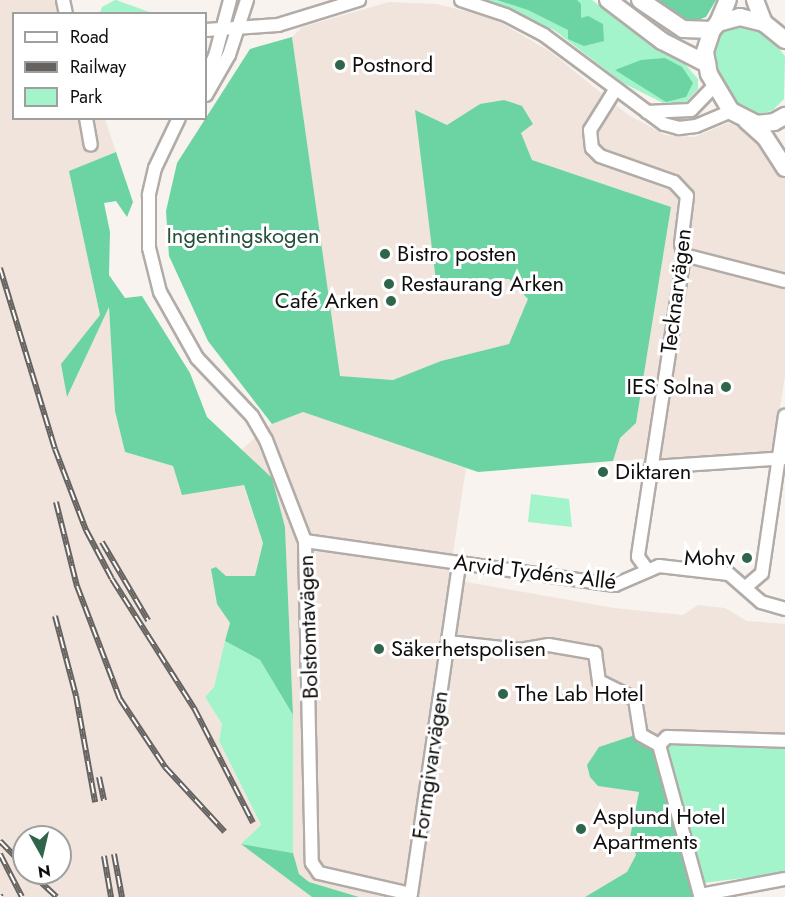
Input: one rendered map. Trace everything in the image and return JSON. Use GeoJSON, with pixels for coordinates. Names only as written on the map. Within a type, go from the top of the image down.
{"type":"FeatureCollection","features":[{"type":"Feature","properties":{"kind":"main road"},"geometry":{"type":"LineString","coordinates":[[608,0],[662,41],[707,64]]}},
{"type":"Feature","properties":{"kind":"main road"},"geometry":{"type":"LineString","coordinates":[[640,0],[683,29],[715,26],[740,17],[764,23],[785,40]]}},
{"type":"Feature","properties":{"kind":"main road"},"geometry":{"type":"LineString","coordinates":[[728,0],[705,52],[714,86],[731,111],[746,120],[765,137],[785,168]]}},
{"type":"Feature","properties":{"kind":"main road"},"geometry":{"type":"LineString","coordinates":[[755,0],[764,23]]}},
{"type":"Feature","properties":{"kind":"main road"},"geometry":{"type":"LineString","coordinates":[[746,120],[766,124],[785,116]]}},
{"type":"Feature","properties":{"kind":"street"},"geometry":{"type":"LineString","coordinates":[[207,72],[230,0]]}},
{"type":"Feature","properties":{"kind":"street"},"geometry":{"type":"LineString","coordinates":[[207,93],[229,55],[246,0]]}},
{"type":"Feature","properties":{"kind":"street"},"geometry":{"type":"LineString","coordinates":[[207,30],[237,30],[278,24],[359,0]]}},
{"type":"Feature","properties":{"kind":"street"},"geometry":{"type":"LineString","coordinates":[[461,0],[506,15],[544,35],[615,90],[664,124],[679,128],[696,126],[731,111]]}},
{"type":"Feature","properties":{"kind":"street"},"geometry":{"type":"LineString","coordinates":[[647,112],[691,110],[714,86]]}},
{"type":"Feature","properties":{"kind":"street","name":"Tecknarvägen"},"geometry":{"type":"LineString","coordinates":[[615,90],[590,130],[592,148],[600,156],[683,187],[687,196],[681,244],[684,255],[638,558],[648,572]]}},
{"type":"Feature","properties":{"kind":"street"},"geometry":{"type":"LineString","coordinates":[[86,120],[91,145]]}},
{"type":"Feature","properties":{"kind":"street","name":"Bolstomtavägen"},"geometry":{"type":"LineString","coordinates":[[178,120],[155,168],[149,195],[147,226],[153,269],[170,312],[197,358],[252,416],[266,441],[305,541],[312,863],[319,873],[411,894]]}},
{"type":"Feature","properties":{"kind":"street"},"geometry":{"type":"LineString","coordinates":[[684,255],[785,281]]}},
{"type":"Feature","properties":{"kind":"street"},"geometry":{"type":"LineString","coordinates":[[746,587],[762,573],[782,459],[785,416]]}},
{"type":"Feature","properties":{"kind":"street"},"geometry":{"type":"LineString","coordinates":[[651,466],[782,459]]}},
{"type":"Feature","properties":{"kind":"street","name":"Arvid Tydéns Allé"},"geometry":{"type":"LineString","coordinates":[[305,541],[615,585],[659,566],[729,574],[761,602],[785,609]]}},
{"type":"Feature","properties":{"kind":"street","name":"Formgivarvägen"},"geometry":{"type":"LineString","coordinates":[[411,894],[459,564]]}},
{"type":"Feature","properties":{"kind":"street"},"geometry":{"type":"LineString","coordinates":[[448,642],[520,650],[549,645],[595,653],[599,681],[635,699],[641,735],[659,745],[697,896],[785,879]]}},
{"type":"Feature","properties":{"kind":"street"},"geometry":{"type":"LineString","coordinates":[[659,745],[667,737],[785,741]]}},
{"type":"Feature","properties":{"kind":"shaded area"},"geometry":{"type":"Polygon","coordinates":[[[0,0],[65,0],[70,12],[12,12],[12,120],[105,120],[116,152],[70,171],[100,315],[61,364],[68,396],[109,306],[115,411],[125,452],[173,466],[182,494],[243,484],[263,543],[256,576],[226,576],[216,567],[217,604],[230,623],[214,687],[205,697],[222,724],[219,741],[261,826],[241,844],[312,897],[0,897],[0,0]]]}},
{"type":"Feature","properties":{"kind":"shaded area"},"geometry":{"type":"Polygon","coordinates":[[[389,2],[436,4],[491,17],[551,52],[627,114],[665,135],[695,137],[728,123],[744,128],[757,138],[785,177],[785,376],[773,451],[613,461],[620,438],[636,423],[671,207],[532,160],[521,133],[533,124],[480,104],[447,125],[416,111],[509,279],[529,299],[509,344],[441,361],[393,380],[339,376],[292,37],[302,27],[389,2]]]}},
{"type":"Feature","properties":{"kind":"shaded area"},"geometry":{"type":"Polygon","coordinates":[[[303,412],[466,468],[449,579],[614,608],[683,615],[698,605],[725,608],[747,621],[785,624],[785,749],[669,745],[654,750],[635,735],[598,786],[639,792],[630,837],[636,855],[627,872],[585,897],[359,897],[309,882],[299,874],[293,853],[293,715],[285,527],[242,449],[272,424],[303,412]]]}},
{"type":"Feature","properties":{"kind":"green space"},"geometry":{"type":"Polygon","coordinates":[[[115,0],[149,12],[100,12],[102,7],[115,0]]]}},
{"type":"Feature","properties":{"kind":"green space"},"geometry":{"type":"Polygon","coordinates":[[[486,0],[592,0],[647,43],[683,62],[698,79],[698,89],[684,104],[667,105],[623,83],[554,30],[486,0]]]}},
{"type":"Feature","properties":{"kind":"green space"},"geometry":{"type":"Polygon","coordinates":[[[497,0],[577,0],[581,4],[581,18],[588,16],[603,24],[604,41],[584,46],[568,39],[568,30],[528,10],[497,0]]]}},
{"type":"Feature","properties":{"kind":"green space"},"geometry":{"type":"Polygon","coordinates":[[[652,0],[716,0],[706,17],[695,21],[683,21],[652,0]]]}},
{"type":"Feature","properties":{"kind":"green space"},"geometry":{"type":"Polygon","coordinates":[[[740,23],[765,32],[785,56],[784,99],[773,110],[760,115],[746,114],[737,108],[717,69],[715,41],[726,25],[740,23]]]}},
{"type":"Feature","properties":{"kind":"green space","name":"Ingentingskogen"},"geometry":{"type":"Polygon","coordinates":[[[292,37],[340,376],[393,380],[441,361],[509,344],[528,299],[509,279],[436,281],[415,110],[447,125],[480,104],[504,100],[522,106],[533,124],[521,133],[532,160],[671,207],[636,423],[620,438],[613,461],[478,472],[303,412],[272,424],[208,341],[169,256],[166,211],[177,163],[205,120],[207,120],[207,116],[250,49],[292,37]]]}},
{"type":"Feature","properties":{"kind":"green space"},"geometry":{"type":"Polygon","coordinates":[[[665,58],[682,67],[693,83],[686,97],[666,102],[615,70],[641,60],[665,58]]]}},
{"type":"Feature","properties":{"kind":"green space"},"geometry":{"type":"Polygon","coordinates":[[[116,152],[133,202],[127,217],[116,201],[104,203],[110,232],[109,275],[125,298],[142,296],[190,373],[207,417],[272,478],[285,527],[293,715],[260,660],[225,641],[230,623],[217,604],[211,569],[216,567],[226,576],[255,576],[263,543],[244,485],[182,495],[173,466],[125,452],[115,411],[109,307],[67,397],[61,364],[100,315],[69,171],[116,152]]]}},
{"type":"Feature","properties":{"kind":"green space"},"geometry":{"type":"Polygon","coordinates":[[[531,494],[569,499],[572,527],[528,522],[531,494]]]}},
{"type":"Feature","properties":{"kind":"green space"},"geometry":{"type":"Polygon","coordinates":[[[225,641],[260,660],[293,715],[293,853],[241,844],[261,825],[219,741],[222,724],[205,697],[214,687],[225,641]]]}},
{"type":"Feature","properties":{"kind":"green space"},"geometry":{"type":"Polygon","coordinates":[[[635,735],[654,750],[693,897],[585,897],[627,872],[636,855],[630,837],[639,792],[598,786],[590,777],[587,765],[599,747],[635,735]]]}},
{"type":"Feature","properties":{"kind":"green space"},"geometry":{"type":"Polygon","coordinates":[[[669,745],[785,749],[785,873],[703,883],[666,755],[669,745]]]}},
{"type":"Feature","properties":{"kind":"green space"},"geometry":{"type":"Polygon","coordinates":[[[241,844],[293,853],[299,874],[309,882],[359,897],[312,897],[241,844]]]}},
{"type":"Feature","properties":{"kind":"railway"},"geometry":{"type":"LineString","coordinates":[[0,268],[55,449],[86,530],[112,579],[194,708],[253,823]]}},
{"type":"Feature","properties":{"kind":"railway"},"geometry":{"type":"LineString","coordinates":[[56,502],[77,586],[120,699],[165,767],[225,832]]}},
{"type":"Feature","properties":{"kind":"railway"},"geometry":{"type":"LineString","coordinates":[[102,542],[148,620]]}},
{"type":"Feature","properties":{"kind":"railway"},"geometry":{"type":"LineString","coordinates":[[55,616],[76,696],[95,802]]}},
{"type":"Feature","properties":{"kind":"railway"},"geometry":{"type":"LineString","coordinates":[[99,777],[104,800]]}},
{"type":"Feature","properties":{"kind":"railway"},"geometry":{"type":"LineString","coordinates":[[0,841],[12,854]]}},
{"type":"Feature","properties":{"kind":"railway"},"geometry":{"type":"LineString","coordinates":[[0,854],[22,897]]}},
{"type":"Feature","properties":{"kind":"railway"},"geometry":{"type":"LineString","coordinates":[[114,854],[122,897]]}},
{"type":"Feature","properties":{"kind":"railway"},"geometry":{"type":"LineString","coordinates":[[104,856],[111,897]]}},
{"type":"Feature","properties":{"kind":"railway"},"geometry":{"type":"LineString","coordinates":[[44,885],[57,897]]}},
{"type":"Feature","properties":{"kind":"place","name":"Postnord"},"geometry":{"type":"Point","coordinates":[340,65]}},
{"type":"Feature","properties":{"kind":"place","name":"Bistro posten"},"geometry":{"type":"Point","coordinates":[385,254]}},
{"type":"Feature","properties":{"kind":"place","name":"Restaurang Arken"},"geometry":{"type":"Point","coordinates":[389,284]}},
{"type":"Feature","properties":{"kind":"place","name":"Café Arken"},"geometry":{"type":"Point","coordinates":[391,301]}},
{"type":"Feature","properties":{"kind":"place","name":"IES Solna"},"geometry":{"type":"Point","coordinates":[726,387]}},
{"type":"Feature","properties":{"kind":"place","name":"Diktaren"},"geometry":{"type":"Point","coordinates":[603,472]}},
{"type":"Feature","properties":{"kind":"place","name":"Mohv"},"geometry":{"type":"Point","coordinates":[747,558]}},
{"type":"Feature","properties":{"kind":"place","name":"Säkerhetspolisen"},"geometry":{"type":"Point","coordinates":[379,649]}},
{"type":"Feature","properties":{"kind":"place","name":"The Lab Hotel"},"geometry":{"type":"Point","coordinates":[503,694]}},
{"type":"Feature","properties":{"kind":"place","name":"Asplund Hotel Apartments"},"geometry":{"type":"Point","coordinates":[581,829]}}]}
